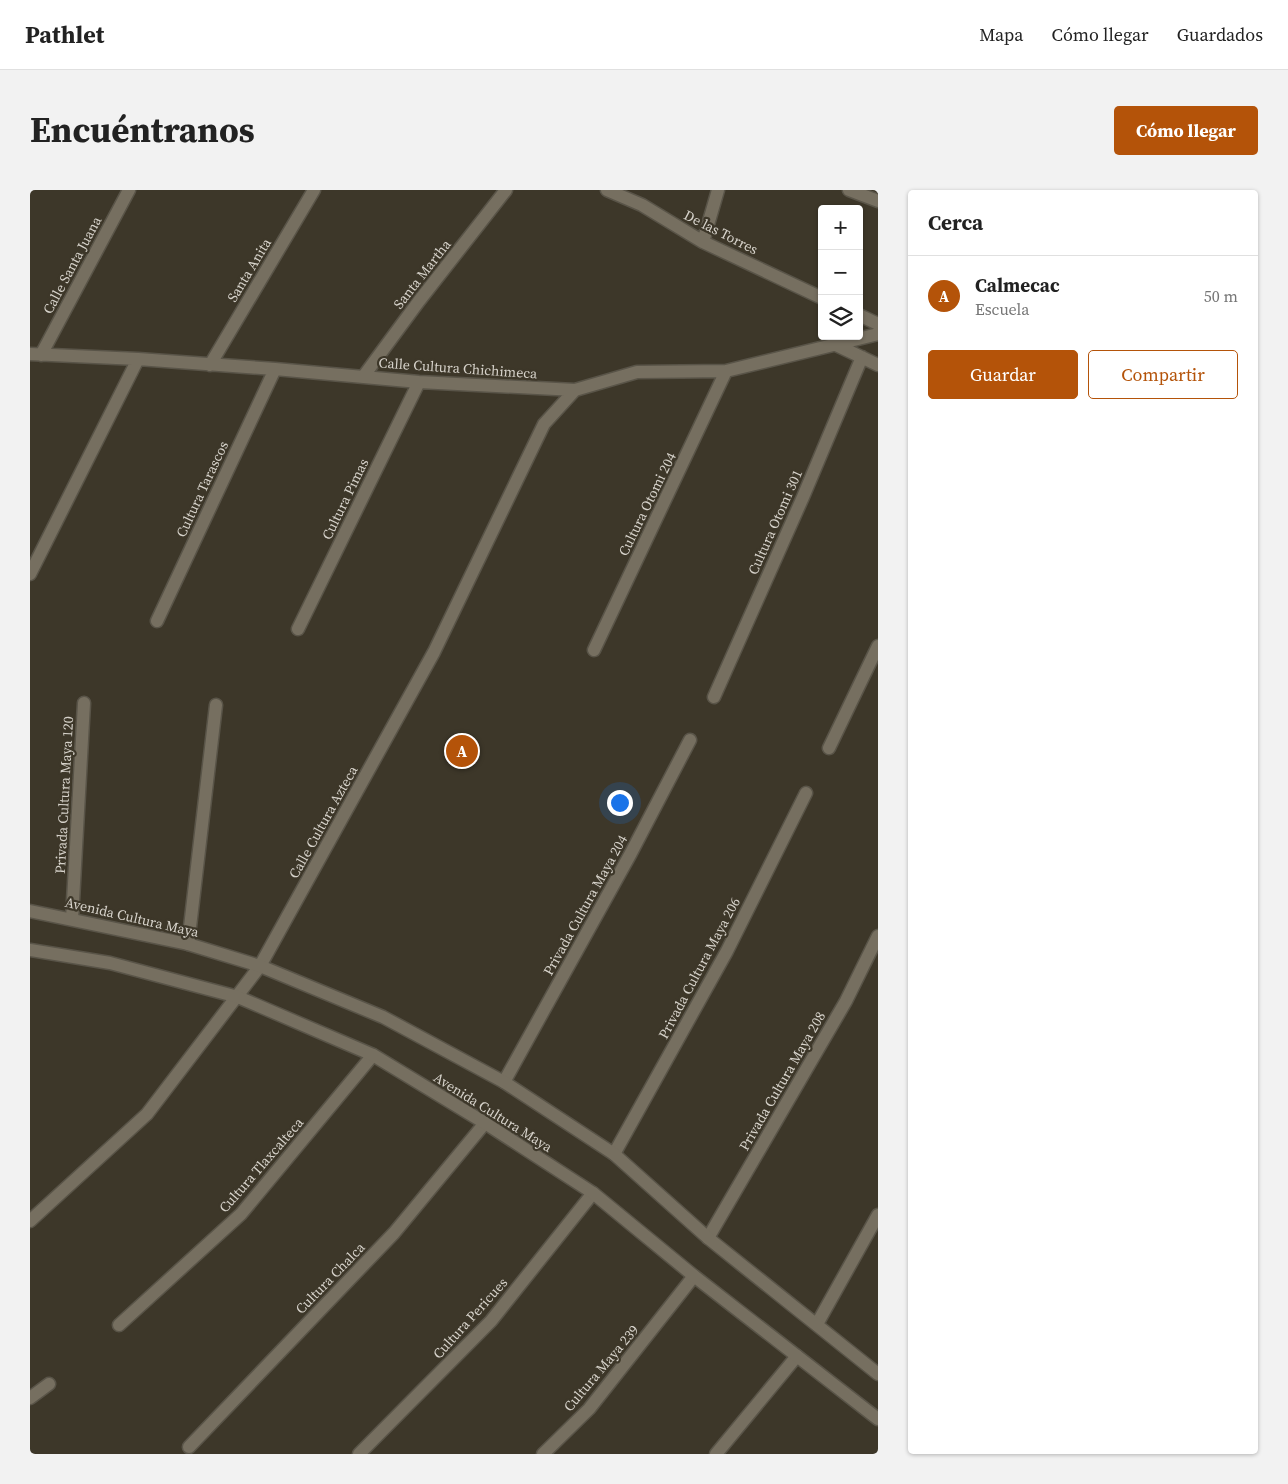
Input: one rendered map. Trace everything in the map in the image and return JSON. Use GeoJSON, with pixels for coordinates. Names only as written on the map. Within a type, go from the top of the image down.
{"type":"FeatureCollection","features":[{"type":"Feature","properties":{"kind":"street","name":"Calle Santa Juana"},"geometry":{"type":"LineString","coordinates":[[36,355],[130,190]]}},
{"type":"Feature","properties":{"kind":"street","name":"Santa Anita"},"geometry":{"type":"LineString","coordinates":[[210,365],[314,190]]}},
{"type":"Feature","properties":{"kind":"street","name":"Santa Martha"},"geometry":{"type":"LineString","coordinates":[[363,377],[506,190]]}},
{"type":"Feature","properties":{"kind":"street","name":"De las Torres"},"geometry":{"type":"LineString","coordinates":[[607,190],[642,206],[703,242],[818,296]]}},
{"type":"Feature","properties":{"kind":"street"},"geometry":{"type":"LineString","coordinates":[[703,242],[718,190]]}},
{"type":"Feature","properties":{"kind":"street"},"geometry":{"type":"LineString","coordinates":[[849,190],[878,201]]}},
{"type":"Feature","properties":{"kind":"street"},"geometry":{"type":"LineString","coordinates":[[863,317],[878,324]]}},
{"type":"Feature","properties":{"kind":"street","name":"Calle Cultura Chichimeca"},"geometry":{"type":"LineString","coordinates":[[36,355],[138,359],[419,382],[575,390],[637,372],[726,372],[878,334]]}},
{"type":"Feature","properties":{"kind":"street"},"geometry":{"type":"LineString","coordinates":[[834,344],[878,365]]}},
{"type":"Feature","properties":{"kind":"street","name":"Cultura Otomi 301"},"geometry":{"type":"LineString","coordinates":[[714,697],[803,497],[862,358]]}},
{"type":"Feature","properties":{"kind":"street"},"geometry":{"type":"LineString","coordinates":[[30,574],[138,359]]}},
{"type":"Feature","properties":{"kind":"street","name":"Cultura Tarascos"},"geometry":{"type":"LineString","coordinates":[[157,621],[275,369]]}},
{"type":"Feature","properties":{"kind":"street","name":"Cultura Otomi 204"},"geometry":{"type":"LineString","coordinates":[[594,650],[726,372]]}},
{"type":"Feature","properties":{"kind":"street","name":"Cultura Pimas"},"geometry":{"type":"LineString","coordinates":[[298,629],[419,382]]}},
{"type":"Feature","properties":{"kind":"street","name":"Calle Cultura Azteca"},"geometry":{"type":"LineString","coordinates":[[30,1221],[147,1114],[260,966],[434,652],[544,424],[575,390]]}},
{"type":"Feature","properties":{"kind":"street"},"geometry":{"type":"LineString","coordinates":[[829,748],[878,646]]}},
{"type":"Feature","properties":{"kind":"street","name":"Privada Cultura Maya 120"},"geometry":{"type":"LineString","coordinates":[[72,919],[84,703]]}},
{"type":"Feature","properties":{"kind":"street"},"geometry":{"type":"LineString","coordinates":[[188,944],[216,705]]}},
{"type":"Feature","properties":{"kind":"street","name":"Privada Cultura Maya 204"},"geometry":{"type":"LineString","coordinates":[[504,1082],[631,853],[690,740]]}},
{"type":"Feature","properties":{"kind":"street","name":"Privada Cultura Maya 206"},"geometry":{"type":"LineString","coordinates":[[614,1154],[727,951],[806,793]]}},
{"type":"Feature","properties":{"kind":"street","name":"Avenida Cultura Maya"},"geometry":{"type":"LineString","coordinates":[[30,910],[188,944],[260,966],[383,1017],[504,1082],[614,1154],[708,1238],[878,1374]]}},
{"type":"Feature","properties":{"kind":"street","name":"Privada Cultura Maya 208"},"geometry":{"type":"LineString","coordinates":[[708,1238],[846,1000],[878,936]]}},
{"type":"Feature","properties":{"kind":"street","name":"Avenida Cultura Maya"},"geometry":{"type":"LineString","coordinates":[[30,950],[110,962],[238,997],[373,1055],[485,1123],[593,1193],[694,1276],[878,1419]]}},
{"type":"Feature","properties":{"kind":"street","name":"Cultura Tlaxcalteca"},"geometry":{"type":"LineString","coordinates":[[119,1325],[241,1214],[373,1055]]}},
{"type":"Feature","properties":{"kind":"street","name":"Cultura Chalca"},"geometry":{"type":"LineString","coordinates":[[189,1447],[394,1233],[485,1123]]}},
{"type":"Feature","properties":{"kind":"street","name":"Cultura Pericues"},"geometry":{"type":"LineString","coordinates":[[359,1454],[491,1321],[593,1193]]}},
{"type":"Feature","properties":{"kind":"street"},"geometry":{"type":"LineString","coordinates":[[817,1324],[878,1215]]}},
{"type":"Feature","properties":{"kind":"street","name":"Cultura Maya 239"},"geometry":{"type":"LineString","coordinates":[[543,1454],[589,1409],[694,1276]]}},
{"type":"Feature","properties":{"kind":"street"},"geometry":{"type":"LineString","coordinates":[[716,1454],[797,1356]]}},
{"type":"Feature","properties":{"kind":"street"},"geometry":{"type":"LineString","coordinates":[[30,1398],[49,1384]]}},
{"type":"Feature","properties":{"kind":"place","name":"Calmecac"},"geometry":{"type":"Point","coordinates":[462,751]}}]}
